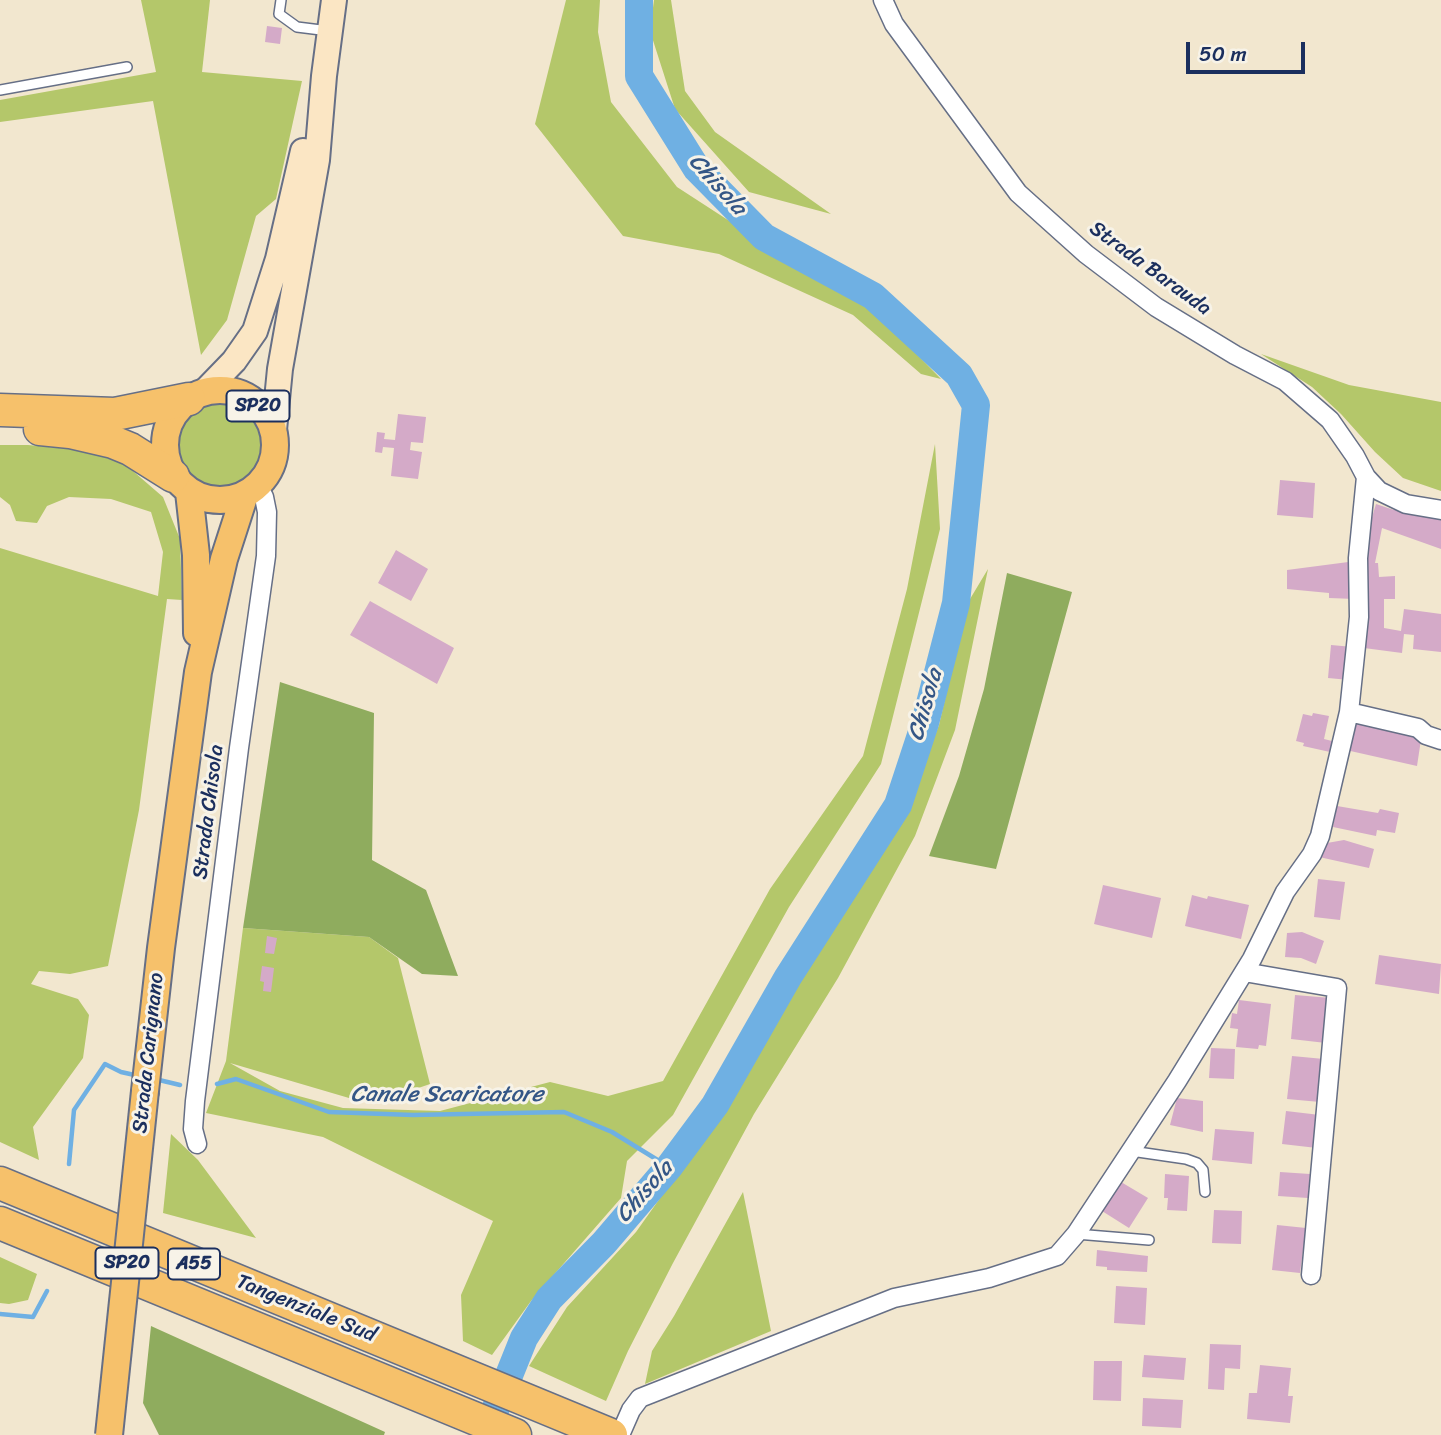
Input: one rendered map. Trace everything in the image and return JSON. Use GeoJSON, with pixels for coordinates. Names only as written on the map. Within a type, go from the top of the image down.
{"type":"FeatureCollection","features":[{"type":"Feature","properties":{"kind":"highway"},"geometry":{"type":"LineString","coordinates":[[0,410],[115,414],[196,395]]}},
{"type":"Feature","properties":{"kind":"highway"},"geometry":{"type":"LineString","coordinates":[[0,429],[48,429],[94,437],[130,450],[181,484]]}},
{"type":"Feature","properties":{"kind":"highway"},"geometry":{"type":"LineString","coordinates":[[0,1160],[105,1227]]}},
{"type":"Feature","properties":{"kind":"highway","name":"Tangenziale Sud"},"geometry":{"type":"LineString","coordinates":[[0,1183],[611,1435]]}},
{"type":"Feature","properties":{"kind":"highway","name":"Tangenziale Sud"},"geometry":{"type":"LineString","coordinates":[[0,1223],[515,1435]]}},
{"type":"Feature","properties":{"kind":"main road","name":"SP20"},"geometry":{"type":"LineString","coordinates":[[198,672],[224,559],[251,490],[268,472],[274,456],[280,369],[317,160],[334,0]]}},
{"type":"Feature","properties":{"kind":"main road","name":"SP20"},"geometry":{"type":"LineString","coordinates":[[198,672],[196,555],[181,484],[166,460],[164,443],[167,425],[176,410],[196,395],[247,345],[261,315],[278,259],[299,164],[324,76]]}},
{"type":"Feature","properties":{"kind":"main road","name":"SP20"},"geometry":{"type":"LineString","coordinates":[[196,395],[220,390],[236,392],[250,398],[262,409],[274,430]]}},
{"type":"Feature","properties":{"kind":"main road"},"geometry":{"type":"LineString","coordinates":[[181,484],[203,498],[217,500],[232,499],[251,490]]}},
{"type":"Feature","properties":{"kind":"main road","name":"Strada Carignano"},"geometry":{"type":"LineString","coordinates":[[109,1435],[161,948],[198,672]]}},
{"type":"Feature","properties":{"kind":"street","name":"Strada Barauda"},"geometry":{"type":"LineString","coordinates":[[883,0],[894,24],[1018,193],[1086,254],[1156,307],[1235,355],[1286,381],[1330,420],[1366,477],[1379,491],[1406,503],[1441,510]]}},
{"type":"Feature","properties":{"kind":"street"},"geometry":{"type":"LineString","coordinates":[[620,1435],[639,1398],[894,1298],[989,1278],[1056,1256],[1076,1234],[1177,1081],[1244,972],[1285,892],[1311,854],[1320,835],[1349,712],[1359,617],[1358,558],[1366,477]]}},
{"type":"Feature","properties":{"kind":"street","name":"Strada Chisola"},"geometry":{"type":"LineString","coordinates":[[197,1144],[193,1129],[195,1101],[266,556],[267,512],[264,498],[251,490]]}},
{"type":"Feature","properties":{"kind":"street"},"geometry":{"type":"LineString","coordinates":[[1349,712],[1418,728],[1426,735],[1441,740]]}},
{"type":"Feature","properties":{"kind":"street"},"geometry":{"type":"LineString","coordinates":[[1244,972],[1337,988],[1311,1275]]}},
{"type":"Feature","properties":{"kind":"lane"},"geometry":{"type":"LineString","coordinates":[[281,0],[279,14],[297,27],[330,31]]}},
{"type":"Feature","properties":{"kind":"lane"},"geometry":{"type":"LineString","coordinates":[[0,90],[127,66]]}},
{"type":"Feature","properties":{"kind":"lane"},"geometry":{"type":"LineString","coordinates":[[1131,1151],[1197,1163],[1203,1170],[1205,1192]]}},
{"type":"Feature","properties":{"kind":"lane"},"geometry":{"type":"LineString","coordinates":[[1076,1234],[1149,1240]]}},
{"type":"Feature","properties":{"kind":"green space"},"geometry":{"type":"Polygon","coordinates":[[[141,0],[210,0],[202,72],[302,81],[276,199],[256,216],[227,320],[201,355],[153,101],[0,122],[0,100],[156,72],[141,0]]]}},
{"type":"Feature","properties":{"kind":"green space"},"geometry":{"type":"Polygon","coordinates":[[[566,0],[600,0],[598,32],[611,102],[677,187],[751,235],[867,303],[941,379],[921,374],[853,315],[719,254],[623,236],[535,124],[566,0]]]}},
{"type":"Feature","properties":{"kind":"green space"},"geometry":{"type":"Polygon","coordinates":[[[654,0],[671,0],[685,91],[715,132],[831,214],[749,192],[675,109],[650,31],[654,0]]]}},
{"type":"Feature","properties":{"kind":"green space"},"geometry":{"type":"Polygon","coordinates":[[[1261,354],[1349,385],[1441,402],[1441,491],[1403,478],[1312,387],[1261,354]]]}},
{"type":"Feature","properties":{"kind":"green space"},"geometry":{"type":"Polygon","coordinates":[[[219,403],[235,406],[249,415],[258,429],[261,445],[258,461],[249,475],[235,484],[219,487],[203,484],[189,475],[180,461],[177,445],[180,429],[189,415],[203,406],[219,403]]]}},
{"type":"Feature","properties":{"kind":"green space"},"geometry":{"type":"Polygon","coordinates":[[[935,444],[940,529],[881,764],[789,907],[673,1115],[627,1161],[621,1198],[531,1301],[492,1355],[463,1341],[461,1295],[493,1221],[323,1137],[206,1113],[226,1061],[243,928],[369,937],[398,958],[430,1084],[395,1096],[349,1098],[230,1063],[280,1091],[343,1108],[440,1111],[550,1082],[608,1096],[663,1081],[770,889],[863,756],[907,589],[935,444]]]}},
{"type":"Feature","properties":{"kind":"green space"},"geometry":{"type":"Polygon","coordinates":[[[0,445],[90,451],[126,465],[163,497],[180,539],[182,600],[167,599],[139,810],[108,966],[70,974],[39,971],[31,984],[78,999],[89,1015],[83,1058],[33,1127],[39,1160],[0,1142],[0,548],[158,596],[163,552],[151,512],[111,499],[69,497],[47,506],[37,523],[16,521],[10,505],[0,497],[0,445]]]}},
{"type":"Feature","properties":{"kind":"green space"},"geometry":{"type":"Polygon","coordinates":[[[988,569],[955,730],[915,836],[838,978],[754,1114],[673,1263],[606,1401],[529,1366],[567,1307],[636,1232],[732,1097],[814,957],[900,826],[939,725],[967,604],[988,569]]]}},
{"type":"Feature","properties":{"kind":"green space"},"geometry":{"type":"Polygon","coordinates":[[[1007,573],[1072,592],[996,869],[929,856],[959,776],[984,689],[1007,573]]]}},
{"type":"Feature","properties":{"kind":"green space"},"geometry":{"type":"Polygon","coordinates":[[[280,682],[374,713],[372,860],[426,890],[458,976],[422,974],[369,937],[243,928],[280,682]]]}},
{"type":"Feature","properties":{"kind":"green space"},"geometry":{"type":"Polygon","coordinates":[[[171,1134],[198,1160],[256,1238],[163,1213],[171,1134]]]}},
{"type":"Feature","properties":{"kind":"green space"},"geometry":{"type":"Polygon","coordinates":[[[743,1192],[771,1331],[645,1384],[652,1351],[743,1192]]]}},
{"type":"Feature","properties":{"kind":"green space"},"geometry":{"type":"Polygon","coordinates":[[[0,1257],[37,1274],[28,1300],[0,1303],[0,1257]]]}},
{"type":"Feature","properties":{"kind":"green space"},"geometry":{"type":"Polygon","coordinates":[[[151,1326],[385,1432],[384,1435],[159,1435],[143,1403],[151,1326]]]}},
{"type":"Feature","properties":{"kind":"building"},"geometry":{"type":"Polygon","coordinates":[[[267,26],[282,28],[280,44],[265,42],[267,26]]]}},
{"type":"Feature","properties":{"kind":"building"},"geometry":{"type":"Polygon","coordinates":[[[398,414],[426,417],[423,443],[411,442],[410,450],[422,452],[418,479],[391,476],[394,448],[383,447],[382,453],[375,452],[377,432],[385,433],[384,439],[395,440],[398,414]]]}},
{"type":"Feature","properties":{"kind":"building"},"geometry":{"type":"Polygon","coordinates":[[[1280,480],[1315,483],[1313,518],[1277,515],[1280,480]]]}},
{"type":"Feature","properties":{"kind":"building"},"geometry":{"type":"Polygon","coordinates":[[[1398,503],[1441,517],[1441,549],[1382,528],[1375,563],[1378,563],[1379,577],[1395,576],[1395,599],[1384,599],[1384,628],[1401,631],[1404,609],[1441,614],[1441,652],[1413,649],[1414,635],[1404,634],[1402,653],[1364,648],[1367,537],[1370,524],[1376,504],[1394,510],[1398,503]]]}},
{"type":"Feature","properties":{"kind":"building"},"geometry":{"type":"Polygon","coordinates":[[[396,550],[428,569],[411,601],[378,583],[396,550]]]}},
{"type":"Feature","properties":{"kind":"building"},"geometry":{"type":"Polygon","coordinates":[[[1356,561],[1355,599],[1329,598],[1329,593],[1287,589],[1287,570],[1356,561]]]}},
{"type":"Feature","properties":{"kind":"building"},"geometry":{"type":"Polygon","coordinates":[[[370,601],[454,648],[437,684],[350,635],[370,601]]]}},
{"type":"Feature","properties":{"kind":"building"},"geometry":{"type":"Polygon","coordinates":[[[1331,645],[1353,647],[1349,680],[1328,678],[1331,645]]]}},
{"type":"Feature","properties":{"kind":"building"},"geometry":{"type":"Polygon","coordinates":[[[1313,713],[1329,716],[1324,739],[1332,741],[1330,752],[1303,746],[1304,743],[1296,741],[1303,714],[1312,716],[1313,713]]]}},
{"type":"Feature","properties":{"kind":"building"},"geometry":{"type":"Polygon","coordinates":[[[1352,719],[1422,733],[1417,766],[1346,750],[1352,719]]]}},
{"type":"Feature","properties":{"kind":"building"},"geometry":{"type":"Polygon","coordinates":[[[1337,806],[1378,813],[1380,809],[1399,813],[1395,833],[1377,830],[1376,836],[1333,827],[1337,806]]]}},
{"type":"Feature","properties":{"kind":"building"},"geometry":{"type":"Polygon","coordinates":[[[1344,840],[1374,849],[1369,868],[1319,857],[1327,843],[1344,840]]]}},
{"type":"Feature","properties":{"kind":"building"},"geometry":{"type":"Polygon","coordinates":[[[1318,879],[1345,882],[1340,920],[1314,917],[1318,879]]]}},
{"type":"Feature","properties":{"kind":"building"},"geometry":{"type":"Polygon","coordinates":[[[1103,885],[1161,898],[1152,938],[1094,924],[1103,885]]]}},
{"type":"Feature","properties":{"kind":"building"},"geometry":{"type":"Polygon","coordinates":[[[1192,895],[1249,905],[1241,939],[1185,926],[1192,895]]]}},
{"type":"Feature","properties":{"kind":"building"},"geometry":{"type":"Polygon","coordinates":[[[1302,932],[1324,941],[1316,964],[1301,958],[1285,957],[1287,933],[1302,932]]]}},
{"type":"Feature","properties":{"kind":"building"},"geometry":{"type":"Polygon","coordinates":[[[267,936],[277,938],[274,954],[265,953],[267,936]]]}},
{"type":"Feature","properties":{"kind":"building"},"geometry":{"type":"Polygon","coordinates":[[[1379,955],[1441,964],[1439,994],[1375,984],[1379,955]]]}},
{"type":"Feature","properties":{"kind":"building"},"geometry":{"type":"Polygon","coordinates":[[[262,966],[274,968],[271,992],[263,991],[264,982],[260,981],[262,966]]]}},
{"type":"Feature","properties":{"kind":"building"},"geometry":{"type":"Polygon","coordinates":[[[1295,995],[1331,998],[1326,1043],[1291,1039],[1295,995]]]}},
{"type":"Feature","properties":{"kind":"building"},"geometry":{"type":"Polygon","coordinates":[[[1239,1000],[1271,1004],[1266,1046],[1259,1045],[1258,1049],[1236,1047],[1238,1029],[1230,1028],[1232,1013],[1237,1014],[1239,1000]]]}},
{"type":"Feature","properties":{"kind":"building"},"geometry":{"type":"Polygon","coordinates":[[[1211,1048],[1235,1049],[1234,1079],[1209,1078],[1211,1048]]]}},
{"type":"Feature","properties":{"kind":"building"},"geometry":{"type":"Polygon","coordinates":[[[1292,1056],[1324,1059],[1320,1102],[1287,1099],[1292,1056]]]}},
{"type":"Feature","properties":{"kind":"building"},"geometry":{"type":"Polygon","coordinates":[[[1177,1098],[1203,1101],[1203,1132],[1170,1125],[1177,1098]]]}},
{"type":"Feature","properties":{"kind":"building"},"geometry":{"type":"Polygon","coordinates":[[[1286,1111],[1320,1115],[1317,1148],[1282,1144],[1286,1111]]]}},
{"type":"Feature","properties":{"kind":"building"},"geometry":{"type":"Polygon","coordinates":[[[1215,1129],[1254,1132],[1252,1164],[1212,1160],[1215,1129]]]}},
{"type":"Feature","properties":{"kind":"building"},"geometry":{"type":"Polygon","coordinates":[[[1280,1172],[1310,1174],[1308,1198],[1278,1196],[1280,1172]]]}},
{"type":"Feature","properties":{"kind":"building"},"geometry":{"type":"Polygon","coordinates":[[[1165,1174],[1189,1176],[1187,1211],[1167,1210],[1168,1198],[1164,1198],[1165,1174]]]}},
{"type":"Feature","properties":{"kind":"building"},"geometry":{"type":"Polygon","coordinates":[[[1121,1182],[1148,1198],[1129,1228],[1102,1211],[1121,1182]]]}},
{"type":"Feature","properties":{"kind":"building"},"geometry":{"type":"Polygon","coordinates":[[[1214,1210],[1242,1211],[1241,1244],[1212,1243],[1214,1210]]]}},
{"type":"Feature","properties":{"kind":"building"},"geometry":{"type":"Polygon","coordinates":[[[1277,1225],[1306,1228],[1300,1273],[1272,1270],[1277,1225]]]}},
{"type":"Feature","properties":{"kind":"building"},"geometry":{"type":"Polygon","coordinates":[[[1097,1250],[1148,1256],[1147,1272],[1107,1270],[1107,1267],[1096,1266],[1097,1250]]]}},
{"type":"Feature","properties":{"kind":"building"},"geometry":{"type":"Polygon","coordinates":[[[1116,1286],[1147,1288],[1145,1325],[1114,1323],[1116,1286]]]}},
{"type":"Feature","properties":{"kind":"building"},"geometry":{"type":"Polygon","coordinates":[[[1210,1344],[1241,1345],[1240,1369],[1225,1368],[1224,1390],[1208,1389],[1210,1344]]]}},
{"type":"Feature","properties":{"kind":"building"},"geometry":{"type":"Polygon","coordinates":[[[1144,1355],[1186,1358],[1184,1380],[1142,1377],[1144,1355]]]}},
{"type":"Feature","properties":{"kind":"building"},"geometry":{"type":"Polygon","coordinates":[[[1094,1361],[1122,1361],[1121,1401],[1093,1400],[1094,1361]]]}},
{"type":"Feature","properties":{"kind":"building"},"geometry":{"type":"Polygon","coordinates":[[[1260,1365],[1291,1368],[1288,1396],[1293,1396],[1290,1423],[1247,1419],[1249,1393],[1257,1393],[1260,1365]]]}},
{"type":"Feature","properties":{"kind":"building"},"geometry":{"type":"Polygon","coordinates":[[[1143,1398],[1183,1400],[1181,1428],[1142,1426],[1143,1398]]]}},
{"type":"Feature","properties":{"kind":"waterway","name":"Chisola"},"geometry":{"type":"LineString","coordinates":[[485,1435],[524,1338],[549,1299],[604,1243],[669,1167],[715,1105],[788,977],[898,805],[925,723],[956,603],[976,405],[959,375],[873,296],[764,237],[697,169],[639,76],[639,0]]}},
{"type":"Feature","properties":{"kind":"waterway","name":"Canale Scaricatore"},"geometry":{"type":"LineString","coordinates":[[69,1164],[74,1110],[105,1064],[121,1072],[139,1076]]}},
{"type":"Feature","properties":{"kind":"waterway","name":"Canale Scaricatore"},"geometry":{"type":"LineString","coordinates":[[155,1079],[180,1085]]}},
{"type":"Feature","properties":{"kind":"waterway","name":"Canale Scaricatore"},"geometry":{"type":"LineString","coordinates":[[217,1084],[236,1079],[329,1112],[413,1115],[564,1112],[612,1132],[669,1167]]}},
{"type":"Feature","properties":{"kind":"waterway","name":"Canale Scaricatore"},"geometry":{"type":"LineString","coordinates":[[0,1314],[33,1317],[47,1291]]}}]}
